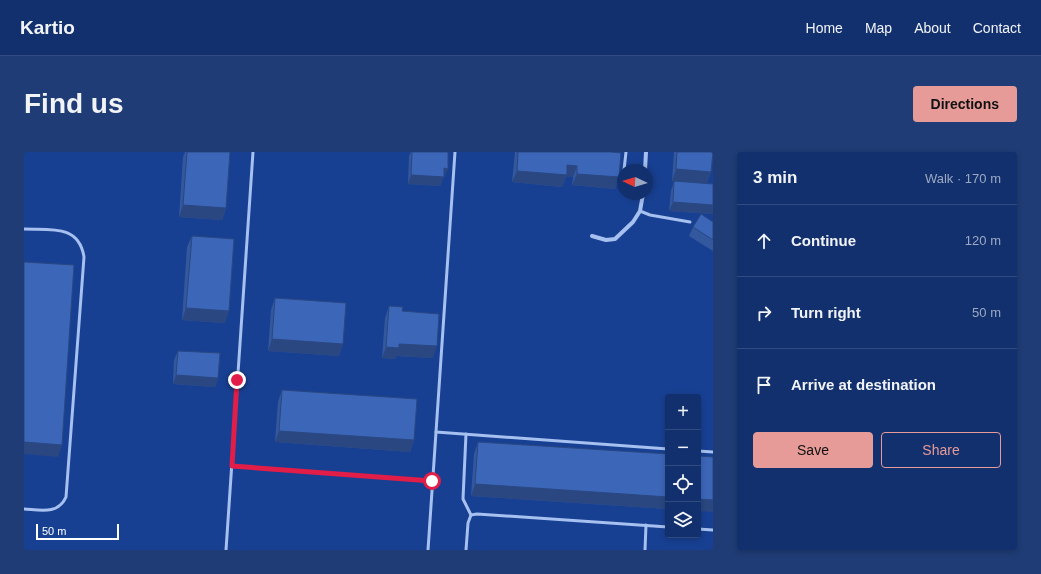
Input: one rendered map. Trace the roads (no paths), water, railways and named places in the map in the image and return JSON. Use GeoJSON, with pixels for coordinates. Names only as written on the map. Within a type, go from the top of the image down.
{"type":"FeatureCollection","features":[{"type":"Feature","properties":{"kind":"street"},"geometry":{"type":"LineString","coordinates":[[645,164],[646,152]]}},
{"type":"Feature","properties":{"kind":"street"},"geometry":{"type":"LineString","coordinates":[[592,236],[606,240],[615,239],[633,222],[640,212],[642,200]]}},
{"type":"Feature","properties":{"kind":"lane"},"geometry":{"type":"LineString","coordinates":[[226,550],[253,152]]}},
{"type":"Feature","properties":{"kind":"lane"},"geometry":{"type":"LineString","coordinates":[[428,550],[455,152]]}},
{"type":"Feature","properties":{"kind":"lane"},"geometry":{"type":"LineString","coordinates":[[625,164],[626,152]]}},
{"type":"Feature","properties":{"kind":"lane"},"geometry":{"type":"LineString","coordinates":[[640,212],[690,222]]}},
{"type":"Feature","properties":{"kind":"lane"},"geometry":{"type":"LineString","coordinates":[[24,229],[71,233],[80,241],[84,256],[66,498],[59,507],[54,509],[24,509]]}},
{"type":"Feature","properties":{"kind":"lane"},"geometry":{"type":"LineString","coordinates":[[436,432],[665,449]]}},
{"type":"Feature","properties":{"kind":"lane"},"geometry":{"type":"LineString","coordinates":[[466,434],[464,499],[471,515],[468,523],[466,550]]}},
{"type":"Feature","properties":{"kind":"lane"},"geometry":{"type":"LineString","coordinates":[[701,451],[713,452]]}},
{"type":"Feature","properties":{"kind":"lane"},"geometry":{"type":"LineString","coordinates":[[232,466],[432,481]]}},
{"type":"Feature","properties":{"kind":"lane"},"geometry":{"type":"LineString","coordinates":[[471,515],[477,514],[665,527]]}},
{"type":"Feature","properties":{"kind":"lane"},"geometry":{"type":"LineString","coordinates":[[645,550],[646,525]]}},
{"type":"Feature","properties":{"kind":"lane"},"geometry":{"type":"LineString","coordinates":[[701,529],[713,530]]}}]}
